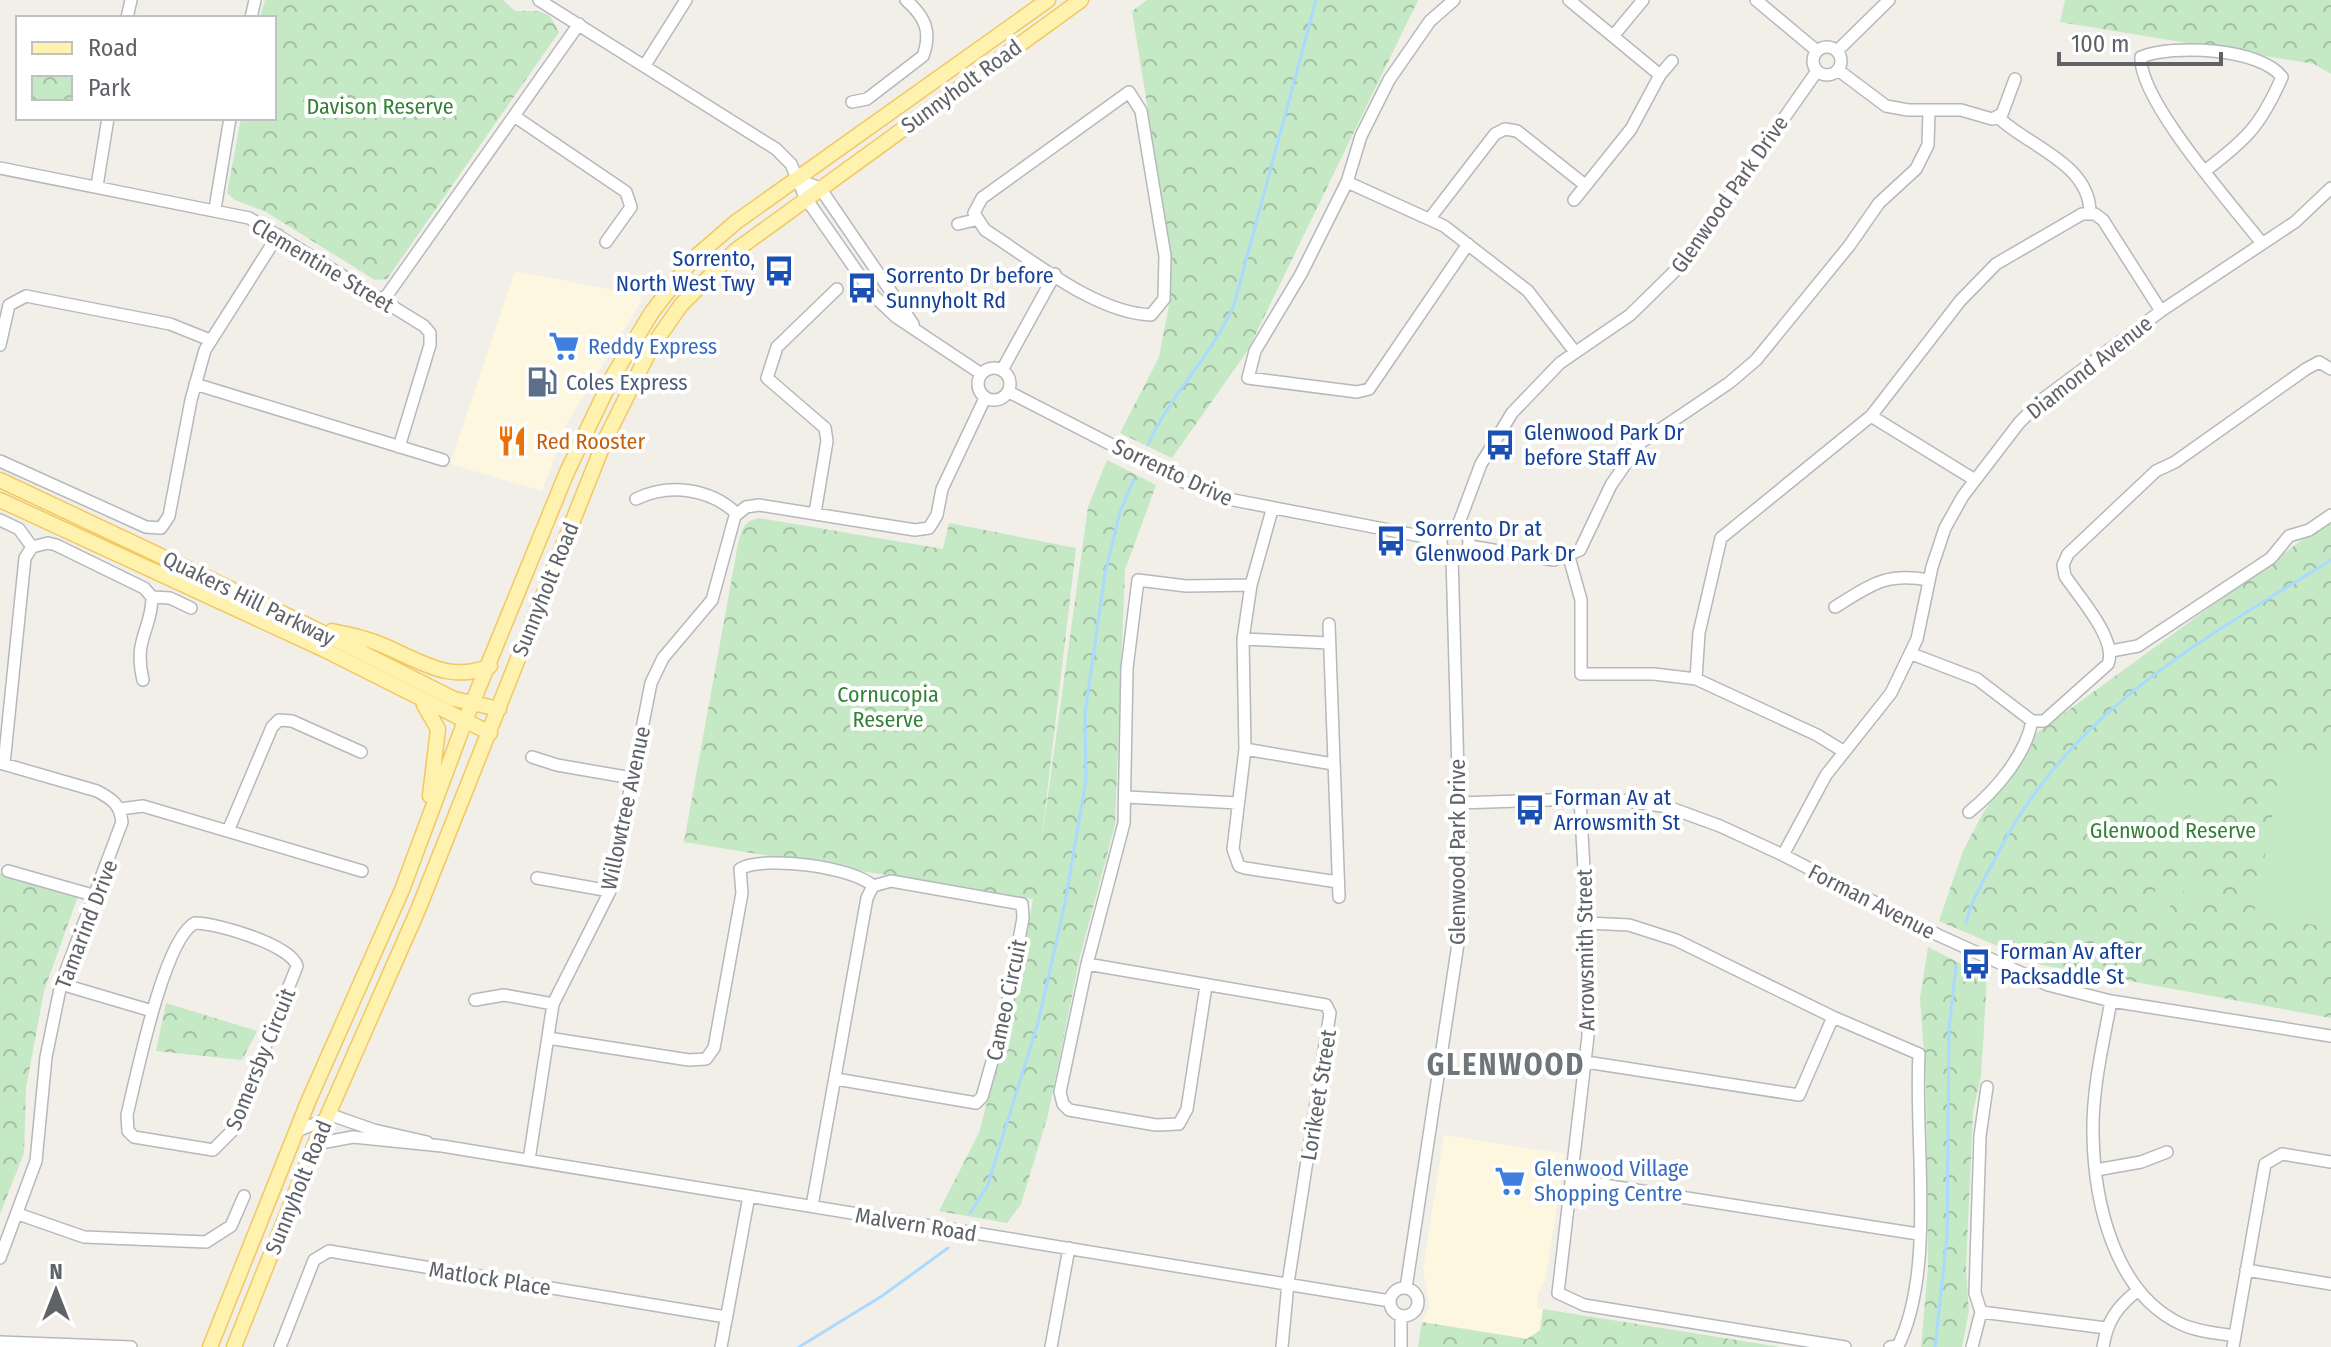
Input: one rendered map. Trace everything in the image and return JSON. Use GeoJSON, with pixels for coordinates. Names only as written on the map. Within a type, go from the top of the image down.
{"type":"FeatureCollection","features":[{"type":"Feature","properties":{"kind":"main road","name":"Sunnyholt Road"},"geometry":{"type":"LineString","coordinates":[[210,1347],[297,1131],[374,958],[465,721],[567,472],[613,376],[652,312],[693,259],[715,239],[1048,0]]}},
{"type":"Feature","properties":{"kind":"main road","name":"Sunnyholt Road"},"geometry":{"type":"LineString","coordinates":[[234,1347],[315,1144],[412,924],[605,440],[651,348],[681,305],[708,276],[805,197],[1081,0]]}},
{"type":"Feature","properties":{"kind":"main road","name":"Quakers Hill Parkway"},"geometry":{"type":"LineString","coordinates":[[0,480],[309,626],[417,682],[472,705],[499,709]]}},
{"type":"Feature","properties":{"kind":"main road","name":"Quakers Hill Parkway"},"geometry":{"type":"LineString","coordinates":[[0,500],[325,650],[419,700],[490,733]]}},
{"type":"Feature","properties":{"kind":"main road"},"geometry":{"type":"LineString","coordinates":[[309,626],[382,645],[432,669],[462,673],[490,666]]}},
{"type":"Feature","properties":{"kind":"main road"},"geometry":{"type":"LineString","coordinates":[[419,700],[435,719],[439,742],[426,828]]}},
{"type":"Feature","properties":{"kind":"street"},"geometry":{"type":"LineString","coordinates":[[539,0],[761,138],[791,164],[805,197],[874,296],[896,317],[913,325],[980,373]]}},
{"type":"Feature","properties":{"kind":"street"},"geometry":{"type":"LineString","coordinates":[[645,65],[686,0]]}},
{"type":"Feature","properties":{"kind":"street"},"geometry":{"type":"LineString","coordinates":[[852,102],[867,99],[923,56],[928,33],[924,19],[906,0]]}},
{"type":"Feature","properties":{"kind":"street"},"geometry":{"type":"LineString","coordinates":[[1454,0],[1430,21],[1393,73],[1361,136],[1347,182],[1301,274],[1255,351],[1248,378],[1357,392],[1369,389],[1468,244]]}},
{"type":"Feature","properties":{"kind":"street"},"geometry":{"type":"LineString","coordinates":[[1569,0],[1660,75]]}},
{"type":"Feature","properties":{"kind":"street"},"geometry":{"type":"LineString","coordinates":[[1614,35],[1643,0]]}},
{"type":"Feature","properties":{"kind":"street"},"geometry":{"type":"LineString","coordinates":[[1756,0],[1817,51]]}},
{"type":"Feature","properties":{"kind":"street"},"geometry":{"type":"LineString","coordinates":[[1837,51],[1889,0]]}},
{"type":"Feature","properties":{"kind":"street"},"geometry":{"type":"LineString","coordinates":[[383,301],[579,24]]}},
{"type":"Feature","properties":{"kind":"street"},"geometry":{"type":"LineString","coordinates":[[1828,47],[1837,51],[1841,59],[1838,70],[1828,76],[1817,71],[1812,62],[1817,51],[1828,47]]}},
{"type":"Feature","properties":{"kind":"street"},"geometry":{"type":"LineString","coordinates":[[2206,170],[2246,139],[2267,112],[2282,77],[2275,67],[2232,54],[2160,49],[2141,57],[2141,68],[2149,91],[2206,170],[2261,242]]}},
{"type":"Feature","properties":{"kind":"street"},"geometry":{"type":"LineString","coordinates":[[1574,200],[1631,129],[1660,75],[1672,61]]}},
{"type":"Feature","properties":{"kind":"street"},"geometry":{"type":"LineString","coordinates":[[1838,70],[1886,106],[1947,109],[1999,118],[2070,170],[2087,195],[2090,214]]}},
{"type":"Feature","properties":{"kind":"street","name":"Glenwood Park Drive"},"geometry":{"type":"LineString","coordinates":[[1457,528],[1467,494],[1502,428],[1531,391],[1575,352],[1630,315],[1681,265],[1817,71]]}},
{"type":"Feature","properties":{"kind":"street"},"geometry":{"type":"LineString","coordinates":[[1999,118],[2015,79]]}},
{"type":"Feature","properties":{"kind":"street"},"geometry":{"type":"LineString","coordinates":[[1129,92],[1141,111],[1164,245],[1166,294],[1151,315],[1111,307],[985,230],[975,220],[975,206],[982,198],[1129,92]]}},
{"type":"Feature","properties":{"kind":"street"},"geometry":{"type":"LineString","coordinates":[[1469,546],[1554,560],[1569,557],[1587,540],[1611,485],[1640,443],[1729,383],[1776,336],[1875,208],[1922,160],[1929,137],[1929,110]]}},
{"type":"Feature","properties":{"kind":"street"},"geometry":{"type":"LineString","coordinates":[[514,116],[626,192],[631,207],[606,242]]}},
{"type":"Feature","properties":{"kind":"street"},"geometry":{"type":"LineString","coordinates":[[97,186],[108,120]]}},
{"type":"Feature","properties":{"kind":"street"},"geometry":{"type":"LineString","coordinates":[[215,209],[230,120]]}},
{"type":"Feature","properties":{"kind":"street"},"geometry":{"type":"LineString","coordinates":[[1431,217],[1495,134],[1505,129],[1517,131],[1585,185]]}},
{"type":"Feature","properties":{"kind":"street","name":"Clementine Street"},"geometry":{"type":"LineString","coordinates":[[0,168],[249,218],[424,326],[431,337],[399,447]]}},
{"type":"Feature","properties":{"kind":"street"},"geometry":{"type":"LineString","coordinates":[[796,179],[820,188],[913,325]]}},
{"type":"Feature","properties":{"kind":"street"},"geometry":{"type":"LineString","coordinates":[[1347,182],[1431,217],[1468,244],[1528,291],[1575,352]]}},
{"type":"Feature","properties":{"kind":"street","name":"Diamond Avenue"},"geometry":{"type":"LineString","coordinates":[[1783,855],[1826,775],[1880,710],[1912,654],[1945,528],[1975,480],[2043,399],[2161,311],[2295,222],[2331,188]]}},
{"type":"Feature","properties":{"kind":"street"},"geometry":{"type":"LineString","coordinates":[[1696,679],[1699,633],[1721,538],[1871,416],[1960,301],[1996,264],[2082,214],[2090,214],[2103,220],[2161,311]]}},
{"type":"Feature","properties":{"kind":"street"},"geometry":{"type":"LineString","coordinates":[[958,224],[975,220]]}},
{"type":"Feature","properties":{"kind":"street"},"geometry":{"type":"LineString","coordinates":[[0,461],[146,527],[161,528],[169,516],[195,384],[210,340],[278,235]]}},
{"type":"Feature","properties":{"kind":"street"},"geometry":{"type":"LineString","coordinates":[[1002,370],[1055,274]]}},
{"type":"Feature","properties":{"kind":"street"},"geometry":{"type":"LineString","coordinates":[[815,513],[827,441],[825,428],[767,378],[777,347],[837,289]]}},
{"type":"Feature","properties":{"kind":"street"},"geometry":{"type":"LineString","coordinates":[[0,345],[9,305],[26,296],[170,324],[210,340]]}},
{"type":"Feature","properties":{"kind":"street"},"geometry":{"type":"LineString","coordinates":[[1912,654],[1977,679],[2032,721],[2044,721],[2108,664],[2111,651],[2107,639],[2058,565],[2156,471],[2175,462],[2241,412],[2319,362],[2331,369]]}},
{"type":"Feature","properties":{"kind":"street"},"geometry":{"type":"LineString","coordinates":[[980,373],[991,367],[1002,370],[1010,380],[1009,392],[997,400],[985,398]]}},
{"type":"Feature","properties":{"kind":"street"},"geometry":{"type":"LineString","coordinates":[[980,373],[978,386],[985,398]]}},
{"type":"Feature","properties":{"kind":"street"},"geometry":{"type":"LineString","coordinates":[[195,384],[443,460]]}},
{"type":"Feature","properties":{"kind":"street","name":"Sorrento Drive"},"geometry":{"type":"LineString","coordinates":[[1009,392],[1195,487],[1272,510],[1441,540]]}},
{"type":"Feature","properties":{"kind":"street"},"geometry":{"type":"LineString","coordinates":[[636,499],[651,491],[670,489],[717,497],[737,514],[746,507],[759,505],[915,530],[929,528],[938,512],[942,489],[985,398]]}},
{"type":"Feature","properties":{"kind":"street"},"geometry":{"type":"LineString","coordinates":[[1871,416],[1975,480]]}},
{"type":"Feature","properties":{"kind":"street"},"geometry":{"type":"LineString","coordinates":[[1272,510],[1251,585],[1243,639],[1245,749],[1233,849],[1239,866],[1338,882]]}},
{"type":"Feature","properties":{"kind":"street","name":"Willowtree Avenue"},"geometry":{"type":"LineString","coordinates":[[529,1160],[553,1004],[610,891],[651,683],[663,658],[712,600],[728,529],[737,514]]}},
{"type":"Feature","properties":{"kind":"street"},"geometry":{"type":"LineString","coordinates":[[2111,651],[2138,646],[2271,558],[2289,536],[2309,530],[2331,515]]}},
{"type":"Feature","properties":{"kind":"street"},"geometry":{"type":"LineString","coordinates":[[0,520],[19,529],[32,547]]}},
{"type":"Feature","properties":{"kind":"street"},"geometry":{"type":"LineString","coordinates":[[1457,528],[1468,535],[1469,546],[1464,553],[1452,556],[1443,550],[1441,540],[1446,531],[1457,528]]}},
{"type":"Feature","properties":{"kind":"street"},"geometry":{"type":"LineString","coordinates":[[143,680],[140,642],[152,610],[152,597],[144,588],[56,545],[48,543],[32,547],[25,558],[2,763],[97,791],[111,798],[120,809],[143,806],[362,871]]}},
{"type":"Feature","properties":{"kind":"street","name":"Glenwood Park Drive"},"geometry":{"type":"LineString","coordinates":[[1406,1288],[1460,933],[1452,556]]}},
{"type":"Feature","properties":{"kind":"street"},"geometry":{"type":"LineString","coordinates":[[1569,557],[1581,600],[1581,674],[1654,674],[1696,679],[1817,735],[1843,751]]}},
{"type":"Feature","properties":{"kind":"street"},"geometry":{"type":"LineString","coordinates":[[1835,607],[1882,579],[1904,576],[1929,580]]}},
{"type":"Feature","properties":{"kind":"street"},"geometry":{"type":"LineString","coordinates":[[1206,986],[1187,1109],[1179,1124],[1156,1125],[1069,1110],[1063,1104],[1060,1092],[1087,964],[1124,823],[1127,797],[1127,668],[1138,580],[1186,586],[1251,585]]}},
{"type":"Feature","properties":{"kind":"street"},"geometry":{"type":"LineString","coordinates":[[152,597],[170,598],[191,608]]}},
{"type":"Feature","properties":{"kind":"street"},"geometry":{"type":"LineString","coordinates":[[1329,624],[1339,897]]}},
{"type":"Feature","properties":{"kind":"street"},"geometry":{"type":"LineString","coordinates":[[1243,639],[1329,643]]}},
{"type":"Feature","properties":{"kind":"street"},"geometry":{"type":"LineString","coordinates":[[228,831],[272,727],[279,720],[292,721],[361,752]]}},
{"type":"Feature","properties":{"kind":"street"},"geometry":{"type":"LineString","coordinates":[[1969,812],[1986,798],[2029,739],[2032,721]]}},
{"type":"Feature","properties":{"kind":"street"},"geometry":{"type":"LineString","coordinates":[[1245,749],[1333,764]]}},
{"type":"Feature","properties":{"kind":"street"},"geometry":{"type":"LineString","coordinates":[[532,757],[557,765],[632,778]]}},
{"type":"Feature","properties":{"kind":"street"},"geometry":{"type":"LineString","coordinates":[[1127,797],[1238,803]]}},
{"type":"Feature","properties":{"kind":"street","name":"Forman Avenue"},"geometry":{"type":"LineString","coordinates":[[1459,803],[1580,798],[1630,799],[1668,807],[1720,826],[1783,855],[2026,976],[2066,991],[2331,1036]]}},
{"type":"Feature","properties":{"kind":"street","name":"Arrowsmith Street"},"geometry":{"type":"LineString","coordinates":[[1580,798],[1587,923],[1586,1062],[1558,1293],[1599,1308],[1845,1347]]}},
{"type":"Feature","properties":{"kind":"street","name":"Tamarind Drive"},"geometry":{"type":"LineString","coordinates":[[0,1258],[38,1151],[46,1057],[61,984],[120,834],[120,809]]}},
{"type":"Feature","properties":{"kind":"street"},"geometry":{"type":"LineString","coordinates":[[548,1038],[689,1060],[706,1059],[711,1054],[742,893],[740,869],[757,862],[790,864],[858,878],[873,886],[867,898],[812,1206]]}},
{"type":"Feature","properties":{"kind":"street"},"geometry":{"type":"LineString","coordinates":[[8,871],[96,896]]}},
{"type":"Feature","properties":{"kind":"street"},"geometry":{"type":"LineString","coordinates":[[537,878],[610,891]]}},
{"type":"Feature","properties":{"kind":"street","name":"Cameo Circuit"},"geometry":{"type":"LineString","coordinates":[[836,1079],[976,1103],[982,1097],[1005,1016],[1023,918],[1022,904],[891,881],[873,886]]}},
{"type":"Feature","properties":{"kind":"street","name":"Somersby Circuit"},"geometry":{"type":"LineString","coordinates":[[195,923],[227,930],[285,950],[295,959],[297,966],[245,1101],[232,1131],[221,1146],[213,1150],[134,1137],[128,1131],[127,1115],[152,1011],[179,938],[195,923]]}},
{"type":"Feature","properties":{"kind":"street"},"geometry":{"type":"LineString","coordinates":[[1587,923],[1629,925],[1676,940],[1833,1017],[1919,1054],[1916,1285],[1909,1324],[1894,1346]]}},
{"type":"Feature","properties":{"kind":"street","name":"Lorikeet Street"},"geometry":{"type":"LineString","coordinates":[[1087,964],[1326,1005],[1330,1013],[1288,1283]]}},
{"type":"Feature","properties":{"kind":"street"},"geometry":{"type":"LineString","coordinates":[[61,984],[152,1011]]}},
{"type":"Feature","properties":{"kind":"street"},"geometry":{"type":"LineString","coordinates":[[475,1000],[504,995],[553,1004]]}},
{"type":"Feature","properties":{"kind":"street"},"geometry":{"type":"LineString","coordinates":[[2111,1001],[2095,1091],[2093,1133],[2096,1170],[2120,1262],[2137,1291],[2180,1323],[2234,1342],[2263,1172],[2269,1159],[2282,1154],[2331,1162]]}},
{"type":"Feature","properties":{"kind":"street"},"geometry":{"type":"LineString","coordinates":[[1586,1062],[1799,1095],[1833,1017]]}},
{"type":"Feature","properties":{"kind":"street"},"geometry":{"type":"LineString","coordinates":[[1972,1347],[1981,1312],[1975,1277],[1980,1136],[1987,1087]]}},
{"type":"Feature","properties":{"kind":"street"},"geometry":{"type":"LineString","coordinates":[[297,1131],[326,1118]]}},
{"type":"Feature","properties":{"kind":"street","name":"Malvern Road"},"geometry":{"type":"LineString","coordinates":[[326,1118],[346,1118],[374,1130],[442,1146]]}},
{"type":"Feature","properties":{"kind":"street","name":"Malvern Road"},"geometry":{"type":"LineString","coordinates":[[315,1144],[353,1137],[442,1146],[1390,1301]]}},
{"type":"Feature","properties":{"kind":"street"},"geometry":{"type":"LineString","coordinates":[[2096,1170],[2141,1162],[2167,1152]]}},
{"type":"Feature","properties":{"kind":"street"},"geometry":{"type":"LineString","coordinates":[[1572,1180],[1918,1234]]}},
{"type":"Feature","properties":{"kind":"street"},"geometry":{"type":"LineString","coordinates":[[18,1214],[84,1237],[206,1242],[231,1226],[244,1196]]}},
{"type":"Feature","properties":{"kind":"street"},"geometry":{"type":"LineString","coordinates":[[721,1347],[749,1196]]}},
{"type":"Feature","properties":{"kind":"street"},"geometry":{"type":"LineString","coordinates":[[1051,1347],[1069,1248]]}},
{"type":"Feature","properties":{"kind":"street","name":"Matlock Place"},"geometry":{"type":"LineString","coordinates":[[280,1347],[314,1260],[329,1251],[726,1317]]}},
{"type":"Feature","properties":{"kind":"street"},"geometry":{"type":"LineString","coordinates":[[2246,1270],[2331,1284]]}},
{"type":"Feature","properties":{"kind":"street"},"geometry":{"type":"LineString","coordinates":[[1282,1347],[1288,1283]]}},
{"type":"Feature","properties":{"kind":"street"},"geometry":{"type":"LineString","coordinates":[[1406,1288],[1414,1293],[1418,1306],[1413,1313],[1401,1316],[1394,1312],[1390,1301],[1394,1292],[1406,1288]]}},
{"type":"Feature","properties":{"kind":"street"},"geometry":{"type":"LineString","coordinates":[[2103,1347],[2106,1328],[2114,1313],[2137,1291]]}},
{"type":"Feature","properties":{"kind":"street"},"geometry":{"type":"LineString","coordinates":[[1981,1312],[2106,1328]]}},
{"type":"Feature","properties":{"kind":"street"},"geometry":{"type":"LineString","coordinates":[[1401,1316],[1401,1347]]}},
{"type":"Feature","properties":{"kind":"street"},"geometry":{"type":"LineString","coordinates":[[0,1342],[131,1347]]}},
{"type":"Feature","properties":{"kind":"shaded area"},"geometry":{"type":"Polygon","coordinates":[[[515,271],[639,295],[642,300],[567,423],[542,491],[450,464],[515,271]]]}},
{"type":"Feature","properties":{"kind":"shaded area"},"geometry":{"type":"Polygon","coordinates":[[[1444,1135],[1565,1154],[1546,1277],[1538,1294],[1537,1308],[1543,1309],[1540,1331],[1527,1339],[1422,1322],[1430,1305],[1423,1269],[1444,1135]]]}},
{"type":"Feature","properties":{"kind":"green space","name":"Davison Reserve"},"geometry":{"type":"Polygon","coordinates":[[[265,0],[503,0],[515,11],[539,11],[550,16],[559,32],[387,279],[375,280],[266,212],[235,200],[227,193],[241,120],[276,120],[276,16],[261,16],[265,0]]]}},
{"type":"Feature","properties":{"kind":"green space"},"geometry":{"type":"Polygon","coordinates":[[[1147,0],[1418,0],[1248,350],[1172,458],[1120,433],[1159,357],[1171,295],[1171,254],[1132,11],[1147,0]]]}},
{"type":"Feature","properties":{"kind":"green space"},"geometry":{"type":"Polygon","coordinates":[[[2065,0],[2331,0],[2331,74],[2314,64],[2060,22],[2065,0]]]}},
{"type":"Feature","properties":{"kind":"green space","name":"Cornucopia Reserve"},"geometry":{"type":"Polygon","coordinates":[[[1107,460],[1156,485],[1125,570],[1115,825],[1080,956],[1048,1115],[1021,1204],[1007,1223],[939,1211],[979,1133],[1015,995],[1033,899],[684,842],[738,544],[746,524],[759,518],[943,549],[949,523],[1076,548],[1041,845],[1088,507],[1107,460]]]}},
{"type":"Feature","properties":{"kind":"green space","name":"Glenwood Reserve"},"geometry":{"type":"Polygon","coordinates":[[[2331,519],[2331,1018],[2042,965],[1939,921],[1963,851],[1983,813],[2037,733],[2331,519]]]}},
{"type":"Feature","properties":{"kind":"green space"},"geometry":{"type":"Polygon","coordinates":[[[2285,748],[2331,756],[2331,928],[2254,914],[2285,748]]]}},
{"type":"Feature","properties":{"kind":"green space"},"geometry":{"type":"Polygon","coordinates":[[[2162,781],[2185,785],[2178,834],[2154,830],[2162,781]]]}},
{"type":"Feature","properties":{"kind":"green space"},"geometry":{"type":"Polygon","coordinates":[[[2195,787],[2219,790],[2211,839],[2188,836],[2195,787]]]}},
{"type":"Feature","properties":{"kind":"green space"},"geometry":{"type":"Polygon","coordinates":[[[0,873],[78,896],[44,991],[26,1088],[24,1153],[0,1214],[0,873]]]}},
{"type":"Feature","properties":{"kind":"green space"},"geometry":{"type":"Polygon","coordinates":[[[2157,880],[2174,883],[2168,920],[2151,918],[2157,880]]]}},
{"type":"Feature","properties":{"kind":"green space"},"geometry":{"type":"Polygon","coordinates":[[[2185,884],[2202,887],[2196,924],[2179,922],[2185,884]]]}},
{"type":"Feature","properties":{"kind":"green space"},"geometry":{"type":"Polygon","coordinates":[[[1928,947],[1987,977],[1981,1076],[1973,1112],[1966,1269],[1969,1311],[1962,1347],[1921,1347],[1928,1267],[1926,1083],[1920,998],[1928,947]]]}},
{"type":"Feature","properties":{"kind":"green space"},"geometry":{"type":"Polygon","coordinates":[[[166,1003],[257,1031],[242,1060],[156,1051],[166,1003]]]}},
{"type":"Feature","properties":{"kind":"green space"},"geometry":{"type":"Polygon","coordinates":[[[1543,1309],[1780,1347],[1418,1347],[1422,1322],[1527,1339],[1540,1330],[1543,1309]]]}},
{"type":"Feature","properties":{"kind":"waterway"},"geometry":{"type":"LineString","coordinates":[[1148,445],[1234,305],[1316,0]]}},
{"type":"Feature","properties":{"kind":"waterway"},"geometry":{"type":"LineString","coordinates":[[970,1213],[987,1187],[1038,1023],[1065,903],[1086,780],[1085,713],[1105,574],[1120,512],[1134,479]]}},
{"type":"Feature","properties":{"kind":"waterway"},"geometry":{"type":"LineString","coordinates":[[1966,923],[1979,889],[2026,806],[2060,761],[2099,721],[2186,652],[2331,560]]}},
{"type":"Feature","properties":{"kind":"waterway"},"geometry":{"type":"LineString","coordinates":[[1935,1347],[1947,1238],[1949,1029],[1956,966]]}},
{"type":"Feature","properties":{"kind":"waterway"},"geometry":{"type":"LineString","coordinates":[[799,1347],[882,1296],[948,1248]]}},
{"type":"Feature","properties":{"kind":"place","name":"Sorrento, North West Twy"},"geometry":{"type":"Point","coordinates":[779,271]}},
{"type":"Feature","properties":{"kind":"place","name":"Sorrento Dr before Sunnyholt Rd"},"geometry":{"type":"Point","coordinates":[862,288]}},
{"type":"Feature","properties":{"kind":"place","name":"Reddy Express"},"geometry":{"type":"Point","coordinates":[564,346]}},
{"type":"Feature","properties":{"kind":"place","name":"Coles Express"},"geometry":{"type":"Point","coordinates":[542,382]}},
{"type":"Feature","properties":{"kind":"place","name":"Red Rooster"},"geometry":{"type":"Point","coordinates":[512,441]}},
{"type":"Feature","properties":{"kind":"place","name":"Glenwood Park Dr before Staff Av"},"geometry":{"type":"Point","coordinates":[1500,445]}},
{"type":"Feature","properties":{"kind":"place","name":"Sorrento Dr at Glenwood Park Dr"},"geometry":{"type":"Point","coordinates":[1391,541]}},
{"type":"Feature","properties":{"kind":"place","name":"Forman Av at Arrowsmith St"},"geometry":{"type":"Point","coordinates":[1530,810]}},
{"type":"Feature","properties":{"kind":"place","name":"Forman Av after Packsaddle St"},"geometry":{"type":"Point","coordinates":[1976,964]}},
{"type":"Feature","properties":{"kind":"place","name":"Glenwood Village Shopping Centre"},"geometry":{"type":"Point","coordinates":[1510,1181]}},
{"type":"Feature","properties":{"kind":"district","name":"GLENWOOD"},"geometry":{"type":"Point","coordinates":[1506,1065]}}]}
